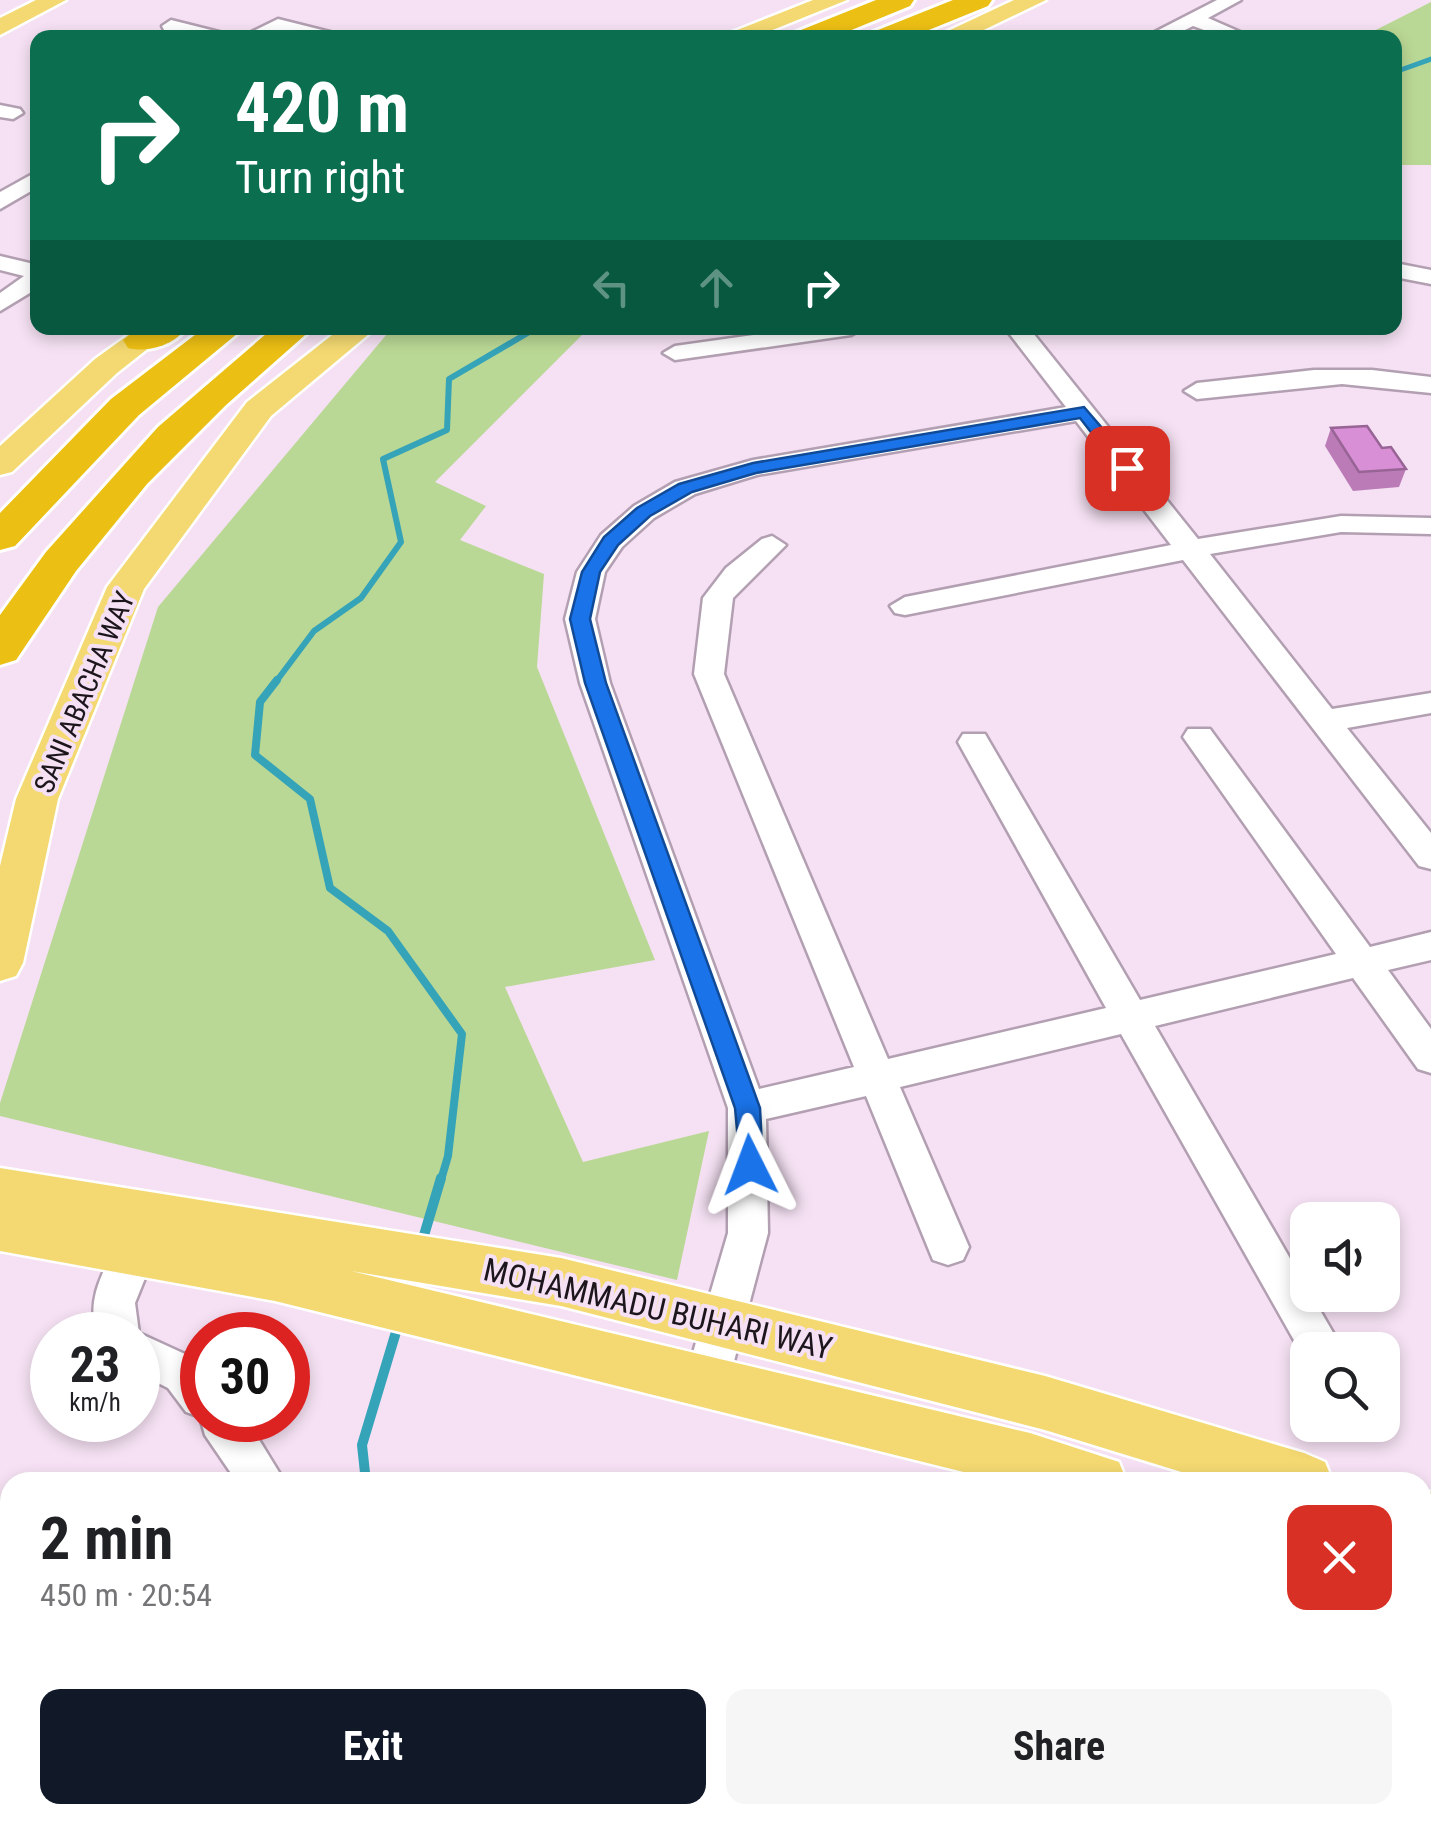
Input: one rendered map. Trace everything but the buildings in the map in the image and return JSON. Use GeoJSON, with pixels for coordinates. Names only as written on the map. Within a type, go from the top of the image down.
{"type":"FeatureCollection","features":[{"type":"Feature","properties":{"kind":"highway"},"geometry":{"type":"LineString","coordinates":[[826,30],[900,0]]}},
{"type":"Feature","properties":{"kind":"highway"},"geometry":{"type":"LineString","coordinates":[[904,30],[978,0]]}},
{"type":"Feature","properties":{"kind":"highway"},"geometry":{"type":"LineString","coordinates":[[0,537],[125,407],[217,335]]}},
{"type":"Feature","properties":{"kind":"highway"},"geometry":{"type":"LineString","coordinates":[[0,650],[88,526],[191,419],[287,335]]}},
{"type":"Feature","properties":{"kind":"highway"},"geometry":{"type":"LineString","coordinates":[[296,376],[319,335]]}},
{"type":"Feature","properties":{"kind":"main road"},"geometry":{"type":"LineString","coordinates":[[0,6],[13,0]]}},
{"type":"Feature","properties":{"kind":"main road"},"geometry":{"type":"LineString","coordinates":[[0,28],[54,0]]}},
{"type":"Feature","properties":{"kind":"main road"},"geometry":{"type":"LineString","coordinates":[[752,30],[835,0]]}},
{"type":"Feature","properties":{"kind":"main road"},"geometry":{"type":"LineString","coordinates":[[964,30],[1034,0]]}},
{"type":"Feature","properties":{"kind":"main road"},"geometry":{"type":"LineString","coordinates":[[0,465],[152,335]]}},
{"type":"Feature","properties":{"kind":"main road","name":"SANI ABACHA WAY"},"geometry":{"type":"LineString","coordinates":[[0,962],[37,799],[126,587],[259,409],[351,335]]}},
{"type":"Feature","properties":{"kind":"main road","name":"MOHAMMADU BUHARI WAY"},"geometry":{"type":"LineString","coordinates":[[0,1190],[278,1255],[546,1340],[706,1380],[1027,1472]]}},
{"type":"Feature","properties":{"kind":"main road","name":"MOHAMMADU BUHARI WAY"},"geometry":{"type":"LineString","coordinates":[[0,1228],[135,1251],[278,1255],[561,1282],[1045,1404],[1271,1472]]}},
{"type":"Feature","properties":{"kind":"street"},"geometry":{"type":"LineString","coordinates":[[1171,30],[1232,0]]}},
{"type":"Feature","properties":{"kind":"street"},"geometry":{"type":"LineString","coordinates":[[1192,20],[1222,30]]}},
{"type":"Feature","properties":{"kind":"street"},"geometry":{"type":"LineString","coordinates":[[266,30],[278,25],[298,30]]}},
{"type":"Feature","properties":{"kind":"street"},"geometry":{"type":"LineString","coordinates":[[172,26],[188,30]]}},
{"type":"Feature","properties":{"kind":"street"},"geometry":{"type":"LineString","coordinates":[[0,174],[30,178]]}},
{"type":"Feature","properties":{"kind":"street"},"geometry":{"type":"LineString","coordinates":[[0,202],[30,182]]}},
{"type":"Feature","properties":{"kind":"street"},"geometry":{"type":"LineString","coordinates":[[0,263],[30,272]]}},
{"type":"Feature","properties":{"kind":"street"},"geometry":{"type":"LineString","coordinates":[[1402,271],[1431,277]]}},
{"type":"Feature","properties":{"kind":"street"},"geometry":{"type":"LineString","coordinates":[[0,304],[30,280]]}},
{"type":"Feature","properties":{"kind":"street"},"geometry":{"type":"LineString","coordinates":[[675,354],[804,335]]}},
{"type":"Feature","properties":{"kind":"street"},"geometry":{"type":"LineString","coordinates":[[1024,335],[1431,857]]}},
{"type":"Feature","properties":{"kind":"street"},"geometry":{"type":"LineString","coordinates":[[1196,391],[1313,374],[1379,376],[1431,384]]}},
{"type":"Feature","properties":{"kind":"street"},"geometry":{"type":"LineString","coordinates":[[706,1380],[748,1233],[747,1108],[596,683],[580,619],[591,572],[611,541],[644,512],[686,488],[753,468],[1084,412]]}},
{"type":"Feature","properties":{"kind":"street"},"geometry":{"type":"LineString","coordinates":[[905,606],[1341,524],[1431,526]]}},
{"type":"Feature","properties":{"kind":"street"},"geometry":{"type":"LineString","coordinates":[[772,545],[718,594],[709,674],[948,1247]]}},
{"type":"Feature","properties":{"kind":"street"},"geometry":{"type":"LineString","coordinates":[[710,646],[732,634],[735,596],[755,572]]}},
{"type":"Feature","properties":{"kind":"street"},"geometry":{"type":"LineString","coordinates":[[1326,722],[1431,703]]}},
{"type":"Feature","properties":{"kind":"street"},"geometry":{"type":"LineString","coordinates":[[1199,736],[1366,962],[1431,1058]]}},
{"type":"Feature","properties":{"kind":"street"},"geometry":{"type":"LineString","coordinates":[[974,742],[1310,1332]]}},
{"type":"Feature","properties":{"kind":"street"},"geometry":{"type":"LineString","coordinates":[[747,1108],[1431,946]]}},
{"type":"Feature","properties":{"kind":"street"},"geometry":{"type":"LineString","coordinates":[[112,1312],[112,1300],[135,1251]]}},
{"type":"Feature","properties":{"kind":"street"},"geometry":{"type":"LineString","coordinates":[[1027,1472],[1045,1404]]}},
{"type":"Feature","properties":{"kind":"street"},"geometry":{"type":"LineString","coordinates":[[236,1442],[256,1472]]}},
{"type":"Feature","properties":{"kind":"green space"},"geometry":{"type":"Polygon","coordinates":[[[1431,2],[1431,165],[1402,165],[1402,30],[1376,30],[1431,2]]]}},
{"type":"Feature","properties":{"kind":"green space"},"geometry":{"type":"Polygon","coordinates":[[[386,335],[582,335],[435,482],[486,506],[460,540],[544,574],[537,667],[655,960],[505,987],[583,1162],[709,1131],[677,1280],[0,1116],[0,1103],[158,607],[386,335]]]}},
{"type":"Feature","properties":{"kind":"waterway"},"geometry":{"type":"LineString","coordinates":[[1402,69],[1431,59]]}},
{"type":"Feature","properties":{"kind":"waterway"},"geometry":{"type":"LineString","coordinates":[[275,683],[314,631],[361,598],[401,542],[383,459],[447,430],[449,379],[524,335]]}},
{"type":"Feature","properties":{"kind":"waterway"},"geometry":{"type":"LineString","coordinates":[[277,680],[260,702],[255,755],[310,799],[330,888],[388,931],[462,1034],[448,1156],[441,1180]]}},
{"type":"Feature","properties":{"kind":"waterway"},"geometry":{"type":"LineString","coordinates":[[422,1242],[441,1178]]}},
{"type":"Feature","properties":{"kind":"waterway"},"geometry":{"type":"LineString","coordinates":[[365,1472],[362,1445],[399,1322]]}},
{"type":"Feature","properties":{"kind":"route"},"geometry":{"type":"LineString","coordinates":[[750,1165],[747,1108],[596,683],[580,619],[591,572],[611,541],[644,512],[686,488],[753,468],[1084,412],[1127,468]]}}]}
